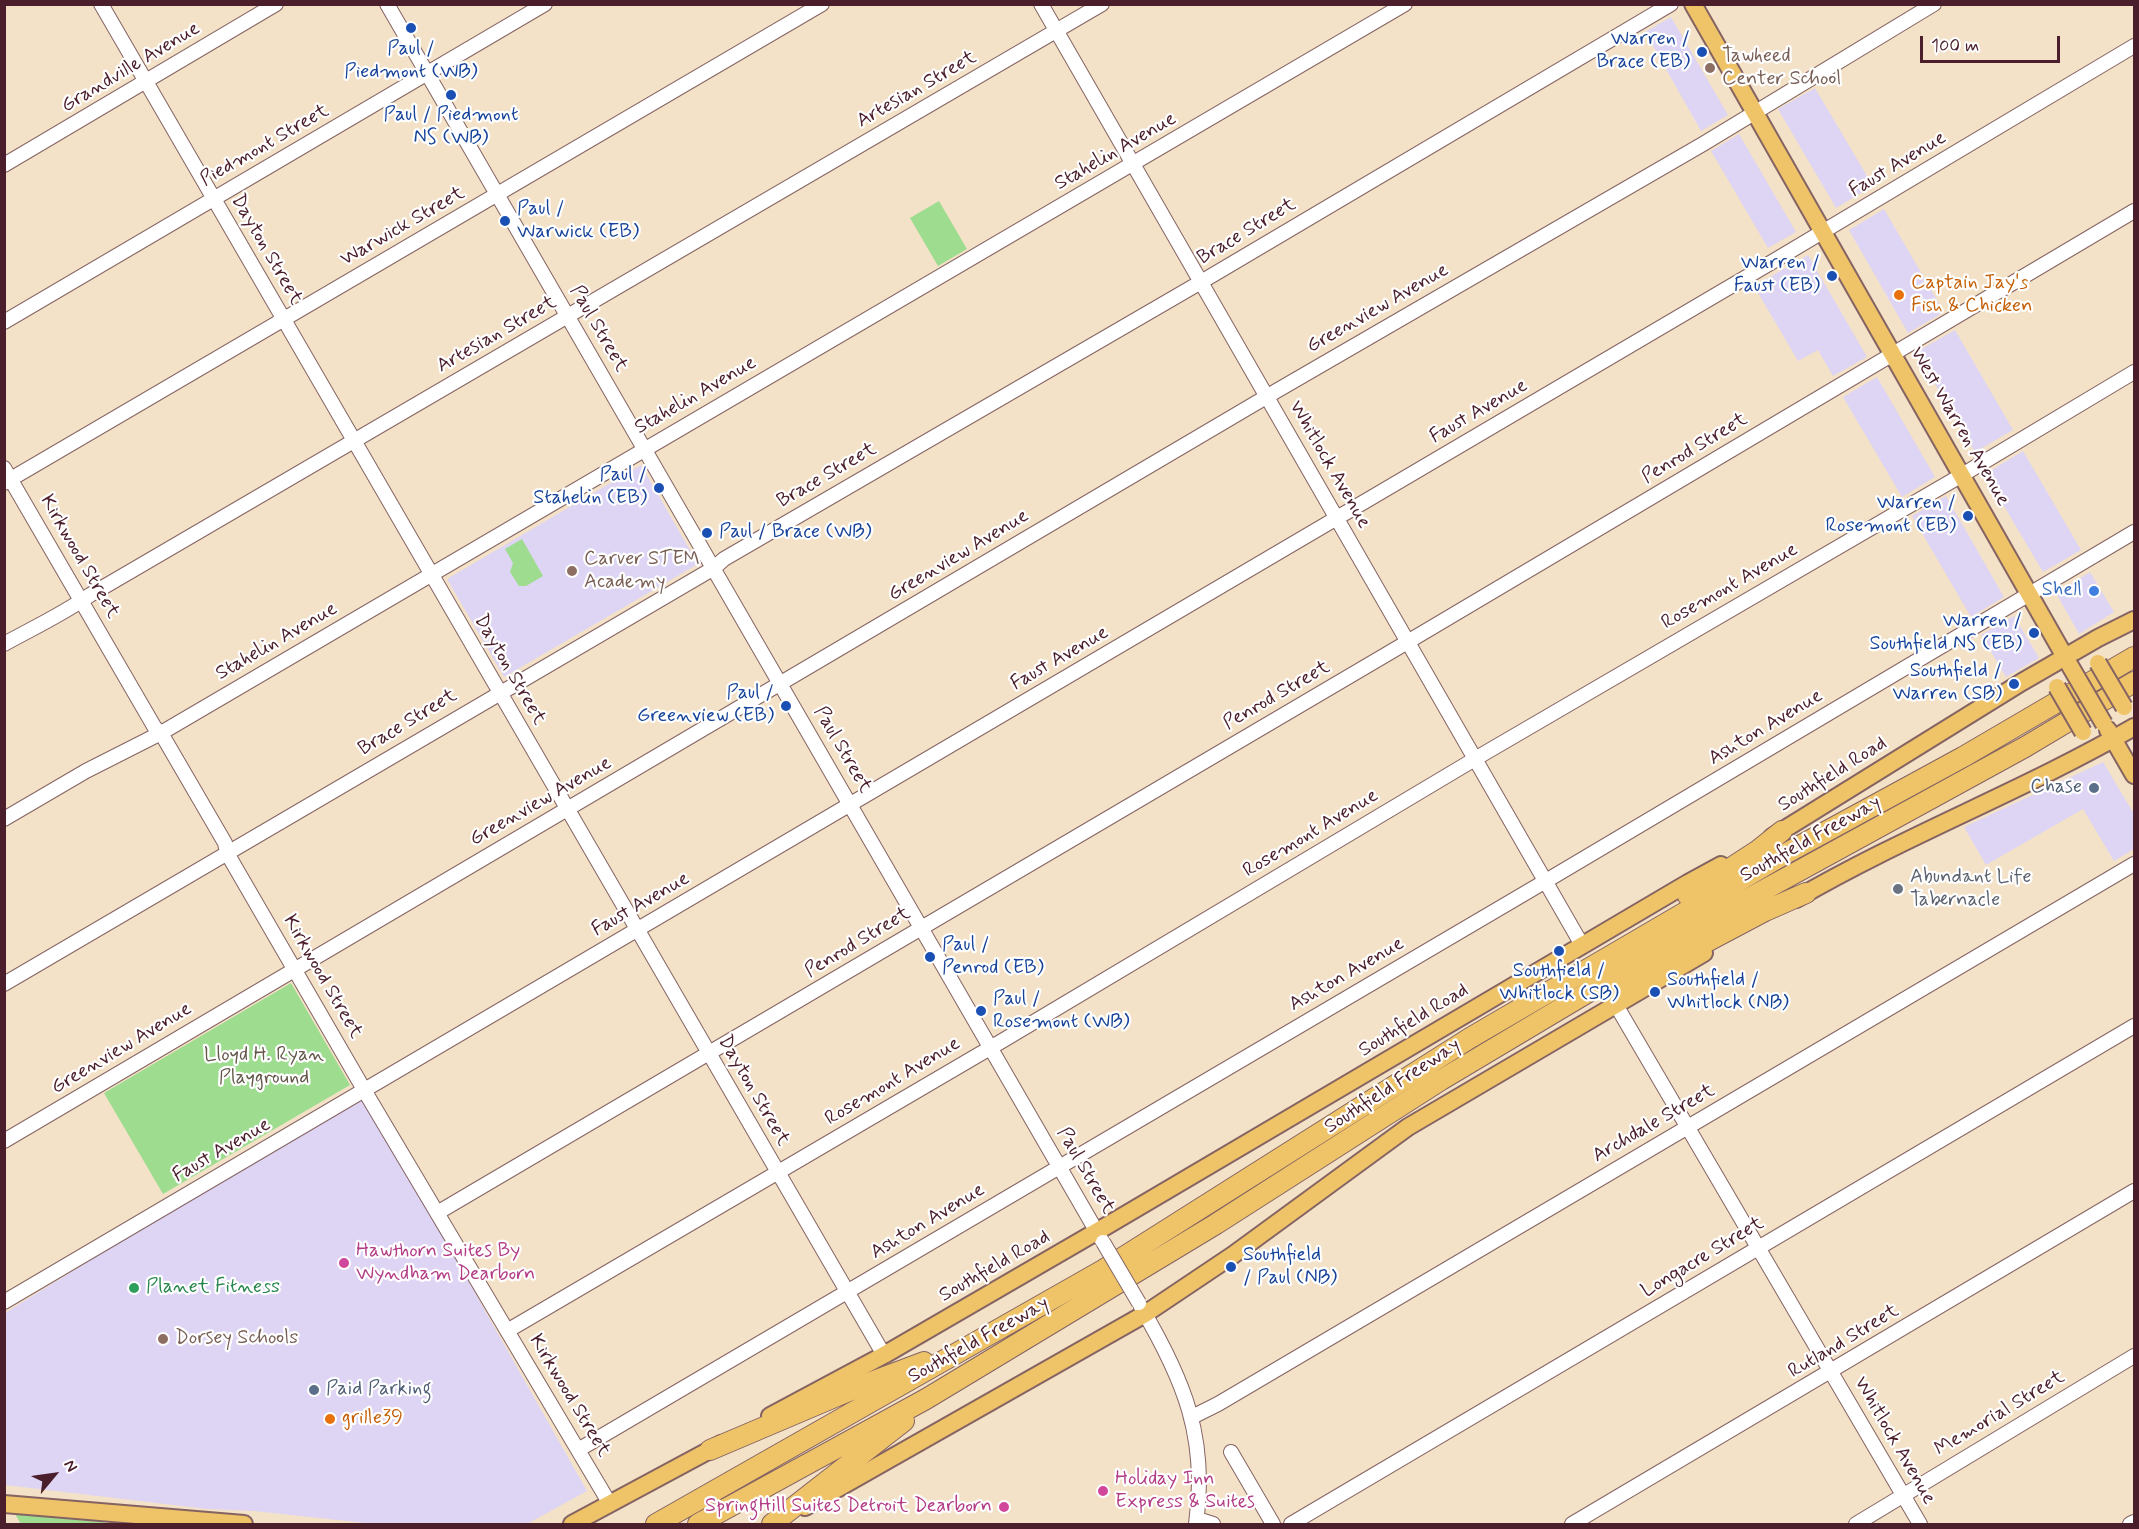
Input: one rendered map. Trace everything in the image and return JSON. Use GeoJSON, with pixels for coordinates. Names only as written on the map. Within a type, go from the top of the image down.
{"type":"FeatureCollection","features":[{"type":"Feature","properties":{"kind":"highway","name":"Southfield Freeway"},"geometry":{"type":"LineString","coordinates":[[656,1524],[1103,1270],[1470,1038],[1783,855],[1963,757],[2134,657]]}},
{"type":"Feature","properties":{"kind":"highway","name":"Southfield Freeway"},"geometry":{"type":"LineString","coordinates":[[698,1524],[926,1400],[1216,1224],[1441,1080],[1722,913],[2025,747],[2134,682]]}},
{"type":"Feature","properties":{"kind":"highway"},"geometry":{"type":"LineString","coordinates":[[1526,1006],[1757,851],[1782,831]]}},
{"type":"Feature","properties":{"kind":"highway"},"geometry":{"type":"LineString","coordinates":[[1500,1046],[1536,1033],[1765,911],[1806,893]]}},
{"type":"Feature","properties":{"kind":"highway"},"geometry":{"type":"LineString","coordinates":[[710,1450],[911,1366],[958,1353]]}},
{"type":"Feature","properties":{"kind":"highway"},"geometry":{"type":"LineString","coordinates":[[772,1524],[899,1427],[926,1400]]}},
{"type":"Feature","properties":{"kind":"main road","name":"West Warren Avenue"},"geometry":{"type":"LineString","coordinates":[[1693,4],[2134,775]]}},
{"type":"Feature","properties":{"kind":"main road","name":"Southfield Road"},"geometry":{"type":"LineString","coordinates":[[572,1524],[1100,1237],[1582,945],[1782,831],[2022,682],[2067,661],[2134,620]]}},
{"type":"Feature","properties":{"kind":"main road"},"geometry":{"type":"LineString","coordinates":[[2118,629],[2104,639],[2100,645],[2097,654],[2098,663],[2129,711]]}},
{"type":"Feature","properties":{"kind":"main road"},"geometry":{"type":"LineString","coordinates":[[2022,682],[2042,679],[2057,687],[2086,740],[2083,750],[2072,762]]}},
{"type":"Feature","properties":{"kind":"main road"},"geometry":{"type":"LineString","coordinates":[[772,1524],[1233,1255],[1408,1127],[1806,893],[1896,846],[2072,762],[2134,727]]}},
{"type":"Feature","properties":{"kind":"main road"},"geometry":{"type":"LineString","coordinates":[[4,1504],[244,1524]]}},
{"type":"Feature","properties":{"kind":"street","name":"Dayton Street"},"geometry":{"type":"LineString","coordinates":[[101,4],[884,1355]]}},
{"type":"Feature","properties":{"kind":"street","name":"Grandville Avenue"},"geometry":{"type":"LineString","coordinates":[[4,165],[276,4]]}},
{"type":"Feature","properties":{"kind":"street","name":"Paul Street"},"geometry":{"type":"LineString","coordinates":[[387,4],[1060,1166],[1175,1369],[1192,1417],[1200,1468],[1197,1521],[1213,1524]]}},
{"type":"Feature","properties":{"kind":"street","name":"Piedmont Street"},"geometry":{"type":"LineString","coordinates":[[4,322],[545,4]]}},
{"type":"Feature","properties":{"kind":"street","name":"Warwick Street"},"geometry":{"type":"LineString","coordinates":[[7,477],[284,320],[822,4]]}},
{"type":"Feature","properties":{"kind":"street","name":"Whitlock Avenue"},"geometry":{"type":"LineString","coordinates":[[1041,4],[1582,945]]}},
{"type":"Feature","properties":{"kind":"street","name":"Artesian Street"},"geometry":{"type":"LineString","coordinates":[[4,644],[1102,4]]}},
{"type":"Feature","properties":{"kind":"street","name":"Stahelin Avenue"},"geometry":{"type":"LineString","coordinates":[[4,819],[86,771],[161,733],[1405,4]]}},
{"type":"Feature","properties":{"kind":"street","name":"Brace Street"},"geometry":{"type":"LineString","coordinates":[[4,984],[1671,4]]}},
{"type":"Feature","properties":{"kind":"street","name":"Greenview Avenue"},"geometry":{"type":"LineString","coordinates":[[4,1141],[1755,112],[1934,4]]}},
{"type":"Feature","properties":{"kind":"street","name":"Faust Avenue"},"geometry":{"type":"LineString","coordinates":[[4,1302],[1824,232],[2134,46]]}},
{"type":"Feature","properties":{"kind":"street","name":"Penrod Street"},"geometry":{"type":"LineString","coordinates":[[437,1213],[1408,642],[2134,211]]}},
{"type":"Feature","properties":{"kind":"street","name":"Rosemont Avenue"},"geometry":{"type":"LineString","coordinates":[[507,1331],[2134,372]]}},
{"type":"Feature","properties":{"kind":"street","name":"Kirkwood Street"},"geometry":{"type":"LineString","coordinates":[[7,477],[155,728],[161,733],[225,843],[227,853],[365,1090],[610,1504]]}},
{"type":"Feature","properties":{"kind":"street","name":"Ashton Avenue"},"geometry":{"type":"LineString","coordinates":[[578,1450],[1546,881],[2134,532]]}},
{"type":"Feature","properties":{"kind":"street","name":"Archdale Street"},"geometry":{"type":"LineString","coordinates":[[1192,1417],[1218,1404],[2134,864]]}},
{"type":"Feature","properties":{"kind":"street","name":"Whitlock Avenue"},"geometry":{"type":"LineString","coordinates":[[1616,1005],[1920,1524]]}},
{"type":"Feature","properties":{"kind":"street","name":"Longacre Street"},"geometry":{"type":"LineString","coordinates":[[1291,1524],[2134,1026]]}},
{"type":"Feature","properties":{"kind":"street","name":"Rutland Street"},"geometry":{"type":"LineString","coordinates":[[1572,1524],[2134,1191]]}},
{"type":"Feature","properties":{"kind":"street","name":"Memorial Street"},"geometry":{"type":"LineString","coordinates":[[1856,1524],[2134,1356]]}},
{"type":"Feature","properties":{"kind":"street"},"geometry":{"type":"LineString","coordinates":[[1231,1452],[1273,1524]]}},
{"type":"Feature","properties":{"kind":"street"},"geometry":{"type":"LineString","coordinates":[[2130,1524],[2134,1522]]}},
{"type":"Feature","properties":{"kind":"shaded area"},"geometry":{"type":"Polygon","coordinates":[[[1671,17],[1728,115],[1701,131],[1645,32],[1671,17]]]}},
{"type":"Feature","properties":{"kind":"shaded area"},"geometry":{"type":"Polygon","coordinates":[[[1815,88],[1873,186],[1836,208],[1778,109],[1815,88]]]}},
{"type":"Feature","properties":{"kind":"shaded area"},"geometry":{"type":"Polygon","coordinates":[[[1739,134],[1796,232],[1768,248],[1711,151],[1739,134]]]}},
{"type":"Feature","properties":{"kind":"shaded area"},"geometry":{"type":"Polygon","coordinates":[[[1884,209],[1944,312],[1908,333],[1849,230],[1884,209]]]}},
{"type":"Feature","properties":{"kind":"shaded area"},"geometry":{"type":"Polygon","coordinates":[[[1808,255],[1867,357],[1833,376],[1818,350],[1798,361],[1754,286],[1808,255]]]}},
{"type":"Feature","properties":{"kind":"shaded area"},"geometry":{"type":"Polygon","coordinates":[[[1955,330],[2013,430],[1975,452],[1916,352],[1955,330]]]}},
{"type":"Feature","properties":{"kind":"shaded area"},"geometry":{"type":"Polygon","coordinates":[[[1877,377],[1935,477],[1902,497],[1843,397],[1877,377]]]}},
{"type":"Feature","properties":{"kind":"shaded area"},"geometry":{"type":"Polygon","coordinates":[[[2023,451],[2081,550],[2043,572],[1985,474],[2023,451]]]}},
{"type":"Feature","properties":{"kind":"shaded area","name":"Carver STEM Academy"},"geometry":{"type":"Polygon","coordinates":[[[641,465],[698,564],[504,677],[447,579],[641,465]]]}},
{"type":"Feature","properties":{"kind":"shaded area"},"geometry":{"type":"Polygon","coordinates":[[[1946,496],[2004,597],[1971,617],[1912,516],[1946,496]]]}},
{"type":"Feature","properties":{"kind":"shaded area"},"geometry":{"type":"Polygon","coordinates":[[[2090,572],[2114,612],[2079,634],[2056,593],[2090,572]]]}},
{"type":"Feature","properties":{"kind":"shaded area"},"geometry":{"type":"Polygon","coordinates":[[[2014,616],[2039,658],[2006,677],[1981,635],[2014,616]]]}},
{"type":"Feature","properties":{"kind":"shaded area"},"geometry":{"type":"Polygon","coordinates":[[[2103,762],[2134,814],[2134,849],[2114,861],[2083,809],[1986,865],[1964,827],[2103,762]]]}},
{"type":"Feature","properties":{"kind":"shaded area"},"geometry":{"type":"Polygon","coordinates":[[[361,1101],[367,1102],[587,1491],[527,1524],[375,1524],[254,1511],[207,1509],[5,1485],[5,1313],[173,1209],[361,1101]]]}},
{"type":"Feature","properties":{"kind":"green space"},"geometry":{"type":"Polygon","coordinates":[[[939,201],[967,249],[938,266],[910,218],[939,201]]]}},
{"type":"Feature","properties":{"kind":"green space"},"geometry":{"type":"Polygon","coordinates":[[[522,539],[543,576],[526,586],[519,586],[510,572],[513,563],[505,549],[522,539]]]}},
{"type":"Feature","properties":{"kind":"green space","name":"Lloyd H. Ryan Playground"},"geometry":{"type":"Polygon","coordinates":[[[291,983],[350,1085],[163,1194],[104,1093],[291,983]]]}},
{"type":"Feature","properties":{"kind":"green space"},"geometry":{"type":"Polygon","coordinates":[[[15,1514],[111,1523],[188,1524],[21,1524],[15,1514]]]}},
{"type":"Feature","properties":{"kind":"place","name":"Paul / Piedmont (WB)"},"geometry":{"type":"Point","coordinates":[411,28]}},
{"type":"Feature","properties":{"kind":"place","name":"Warren / Brace (EB)"},"geometry":{"type":"Point","coordinates":[1702,52]}},
{"type":"Feature","properties":{"kind":"place","name":"Tawheed Center School"},"geometry":{"type":"Point","coordinates":[1710,68]}},
{"type":"Feature","properties":{"kind":"place","name":"Paul / Piedmont NS (WB)"},"geometry":{"type":"Point","coordinates":[451,95]}},
{"type":"Feature","properties":{"kind":"place","name":"Paul / Warwick (EB)"},"geometry":{"type":"Point","coordinates":[505,221]}},
{"type":"Feature","properties":{"kind":"place","name":"Warren / Faust (EB)"},"geometry":{"type":"Point","coordinates":[1832,276]}},
{"type":"Feature","properties":{"kind":"place","name":"Captain Jay's Fish & Chicken"},"geometry":{"type":"Point","coordinates":[1899,295]}},
{"type":"Feature","properties":{"kind":"place","name":"Paul / Stahelin (EB)"},"geometry":{"type":"Point","coordinates":[659,488]}},
{"type":"Feature","properties":{"kind":"place","name":"Warren / Rosemont (EB)"},"geometry":{"type":"Point","coordinates":[1968,516]}},
{"type":"Feature","properties":{"kind":"place","name":"Paul / Brace (WB)"},"geometry":{"type":"Point","coordinates":[707,533]}},
{"type":"Feature","properties":{"kind":"place","name":"Carver STEM Academy"},"geometry":{"type":"Point","coordinates":[572,571]}},
{"type":"Feature","properties":{"kind":"place","name":"Shell"},"geometry":{"type":"Point","coordinates":[2094,591]}},
{"type":"Feature","properties":{"kind":"place","name":"Warren / Southfield NS (EB)"},"geometry":{"type":"Point","coordinates":[2034,633]}},
{"type":"Feature","properties":{"kind":"place","name":"Southfield / Warren (SB)"},"geometry":{"type":"Point","coordinates":[2014,684]}},
{"type":"Feature","properties":{"kind":"place","name":"Paul / Greenview (EB)"},"geometry":{"type":"Point","coordinates":[786,706]}},
{"type":"Feature","properties":{"kind":"place","name":"Chase"},"geometry":{"type":"Point","coordinates":[2094,788]}},
{"type":"Feature","properties":{"kind":"place","name":"Abundant Life Tabernacle"},"geometry":{"type":"Point","coordinates":[1898,889]}},
{"type":"Feature","properties":{"kind":"place","name":"Southfield / Whitlock (SB)"},"geometry":{"type":"Point","coordinates":[1559,951]}},
{"type":"Feature","properties":{"kind":"place","name":"Paul / Penrod (EB)"},"geometry":{"type":"Point","coordinates":[930,957]}},
{"type":"Feature","properties":{"kind":"place","name":"Southfield / Whitlock (NB)"},"geometry":{"type":"Point","coordinates":[1655,992]}},
{"type":"Feature","properties":{"kind":"place","name":"Paul / Rosemont (WB)"},"geometry":{"type":"Point","coordinates":[981,1011]}},
{"type":"Feature","properties":{"kind":"place","name":"Hawthorn Suites By Wyndham Dearborn"},"geometry":{"type":"Point","coordinates":[344,1263]}},
{"type":"Feature","properties":{"kind":"place","name":"Southfield / Paul (NB)"},"geometry":{"type":"Point","coordinates":[1231,1267]}},
{"type":"Feature","properties":{"kind":"place","name":"Planet Fitness"},"geometry":{"type":"Point","coordinates":[134,1288]}},
{"type":"Feature","properties":{"kind":"place","name":"Dorsey Schools"},"geometry":{"type":"Point","coordinates":[163,1339]}},
{"type":"Feature","properties":{"kind":"place","name":"Paid Parking"},"geometry":{"type":"Point","coordinates":[314,1390]}},
{"type":"Feature","properties":{"kind":"place","name":"grille39"},"geometry":{"type":"Point","coordinates":[330,1419]}},
{"type":"Feature","properties":{"kind":"place","name":"Holiday Inn Express & Suites"},"geometry":{"type":"Point","coordinates":[1103,1491]}},
{"type":"Feature","properties":{"kind":"place","name":"SpringHill Suites Detroit Dearborn"},"geometry":{"type":"Point","coordinates":[1004,1507]}}]}
